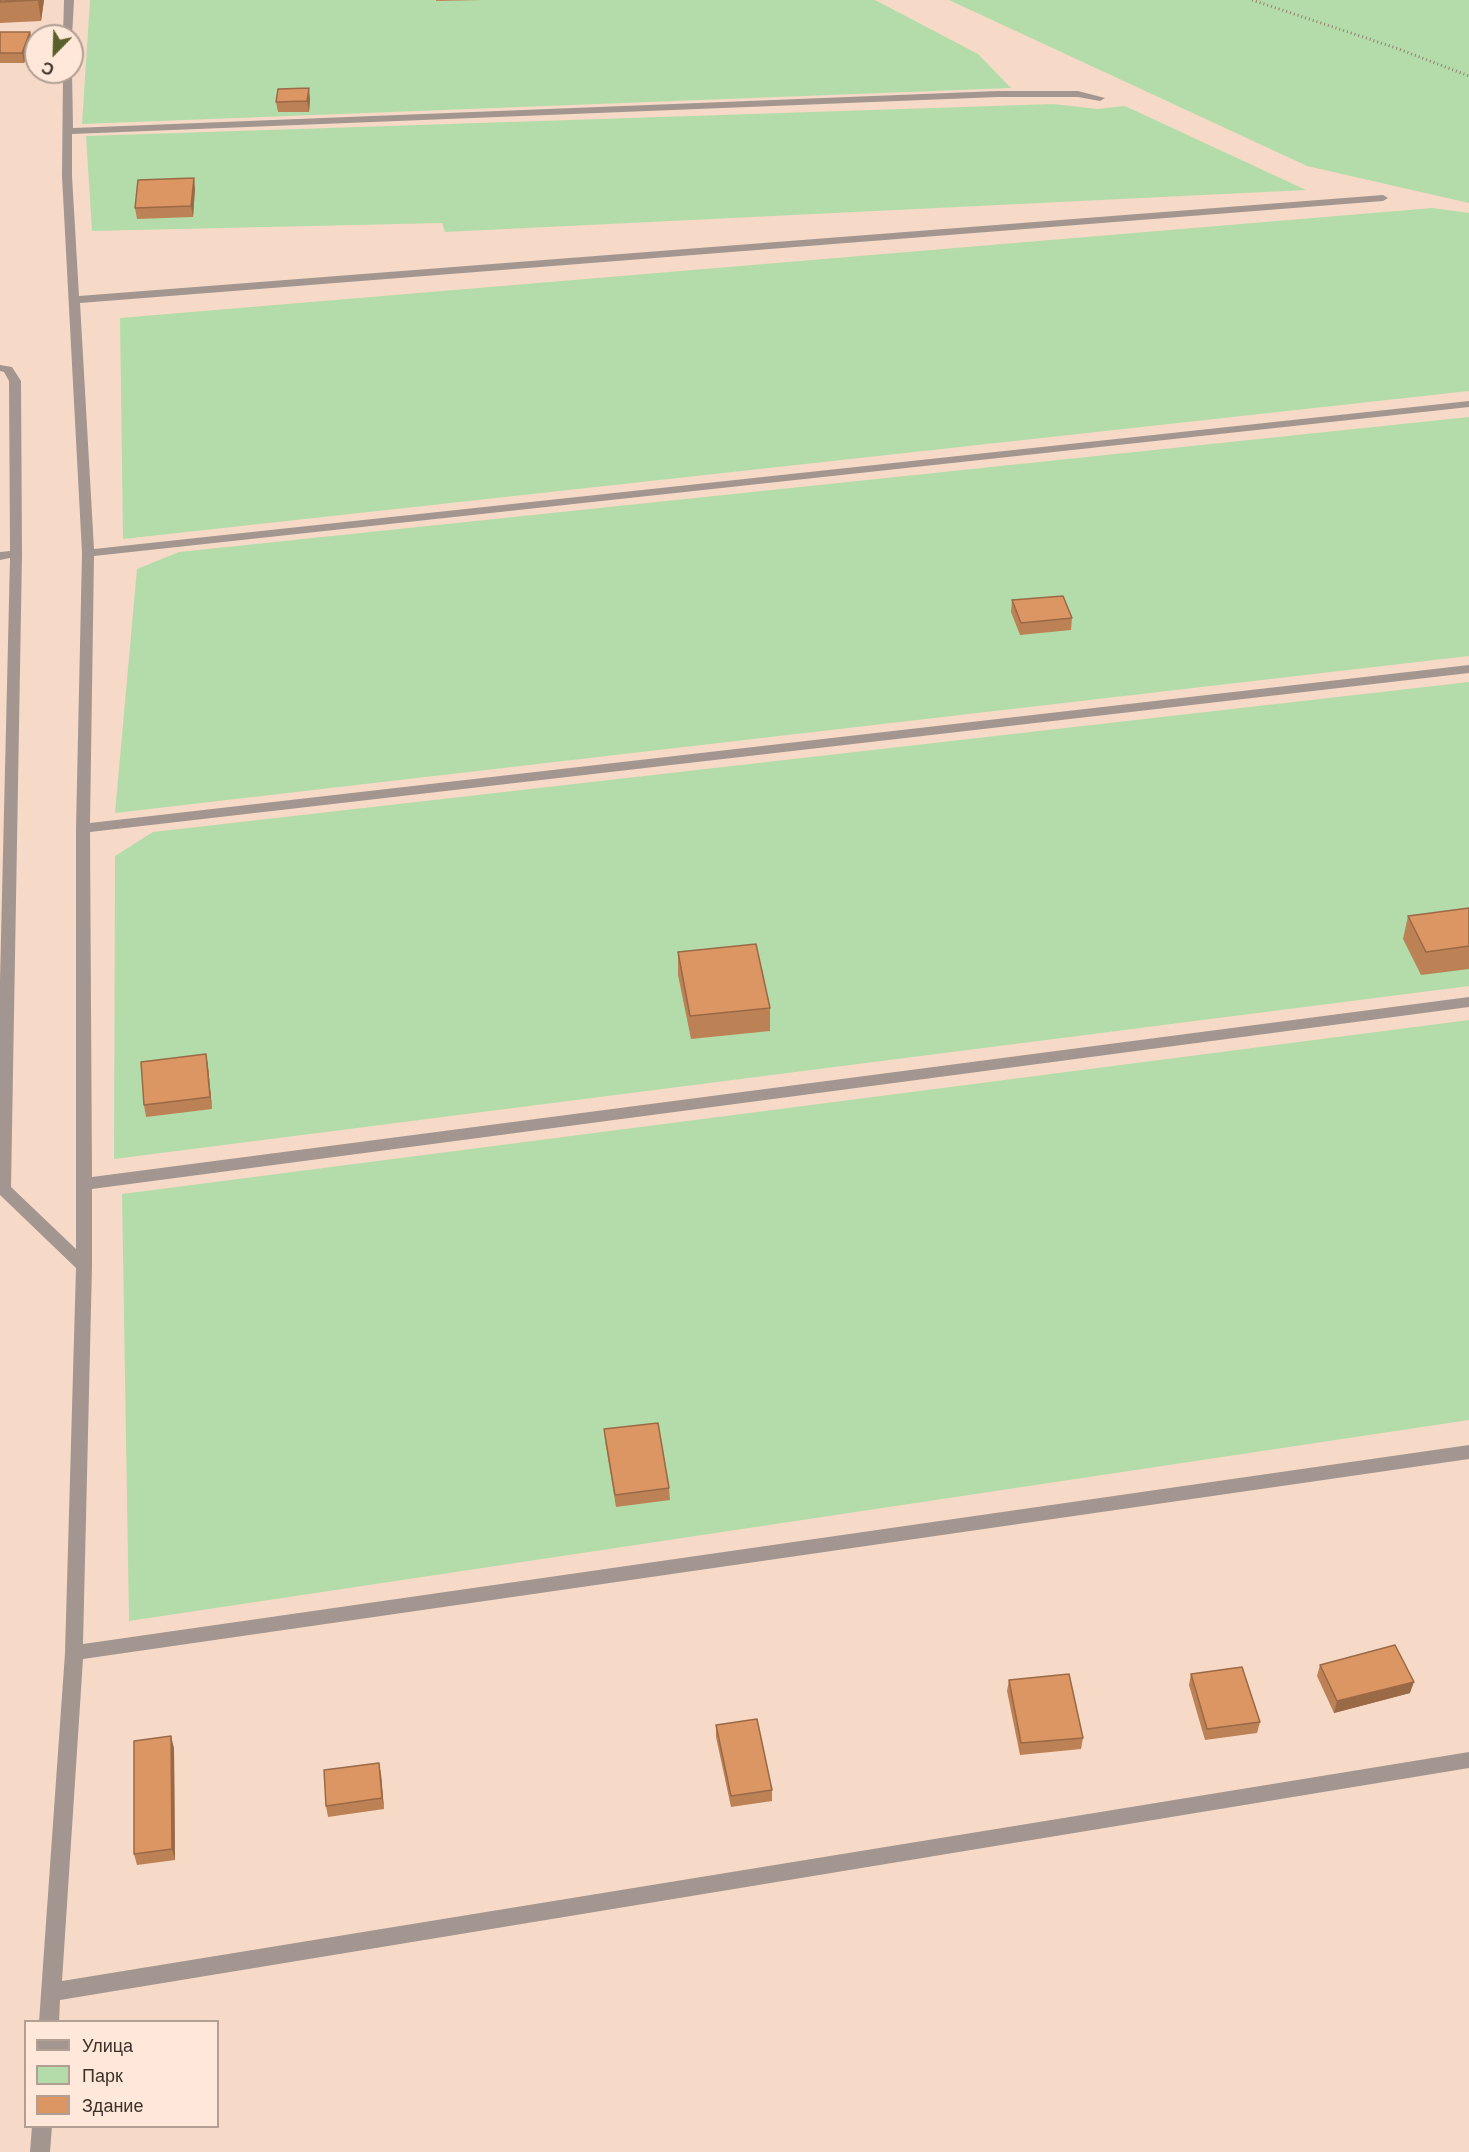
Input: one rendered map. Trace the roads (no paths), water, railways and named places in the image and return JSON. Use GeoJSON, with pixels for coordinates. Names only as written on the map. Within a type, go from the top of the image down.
{"type":"FeatureCollection","features":[{"type":"Feature","properties":{"kind":"street"},"geometry":{"type":"LineString","coordinates":[[68,24],[69,0]]}},
{"type":"Feature","properties":{"kind":"street"},"geometry":{"type":"LineString","coordinates":[[49,2020],[74,1653],[85,1184],[83,828],[88,553],[67,176],[68,84]]}},
{"type":"Feature","properties":{"kind":"street"},"geometry":{"type":"LineString","coordinates":[[67,131],[998,94],[1078,94],[1100,98]]}},
{"type":"Feature","properties":{"kind":"street"},"geometry":{"type":"LineString","coordinates":[[74,300],[1383,198]]}},
{"type":"Feature","properties":{"kind":"street"},"geometry":{"type":"LineString","coordinates":[[0,368],[8,369],[15,381],[16,554],[1,1187],[84,1266]]}},
{"type":"Feature","properties":{"kind":"street"},"geometry":{"type":"LineString","coordinates":[[88,553],[528,503],[1469,404]]}},
{"type":"Feature","properties":{"kind":"street"},"geometry":{"type":"LineString","coordinates":[[0,556],[16,554]]}},
{"type":"Feature","properties":{"kind":"street"},"geometry":{"type":"LineString","coordinates":[[83,828],[1469,669]]}},
{"type":"Feature","properties":{"kind":"street"},"geometry":{"type":"LineString","coordinates":[[85,1184],[1469,1002]]}},
{"type":"Feature","properties":{"kind":"street"},"geometry":{"type":"LineString","coordinates":[[74,1653],[1469,1452]]}},
{"type":"Feature","properties":{"kind":"street"},"geometry":{"type":"LineString","coordinates":[[52,1992],[1469,1760]]}},
{"type":"Feature","properties":{"kind":"street"},"geometry":{"type":"LineString","coordinates":[[40,2152],[42,2128]]}}]}
